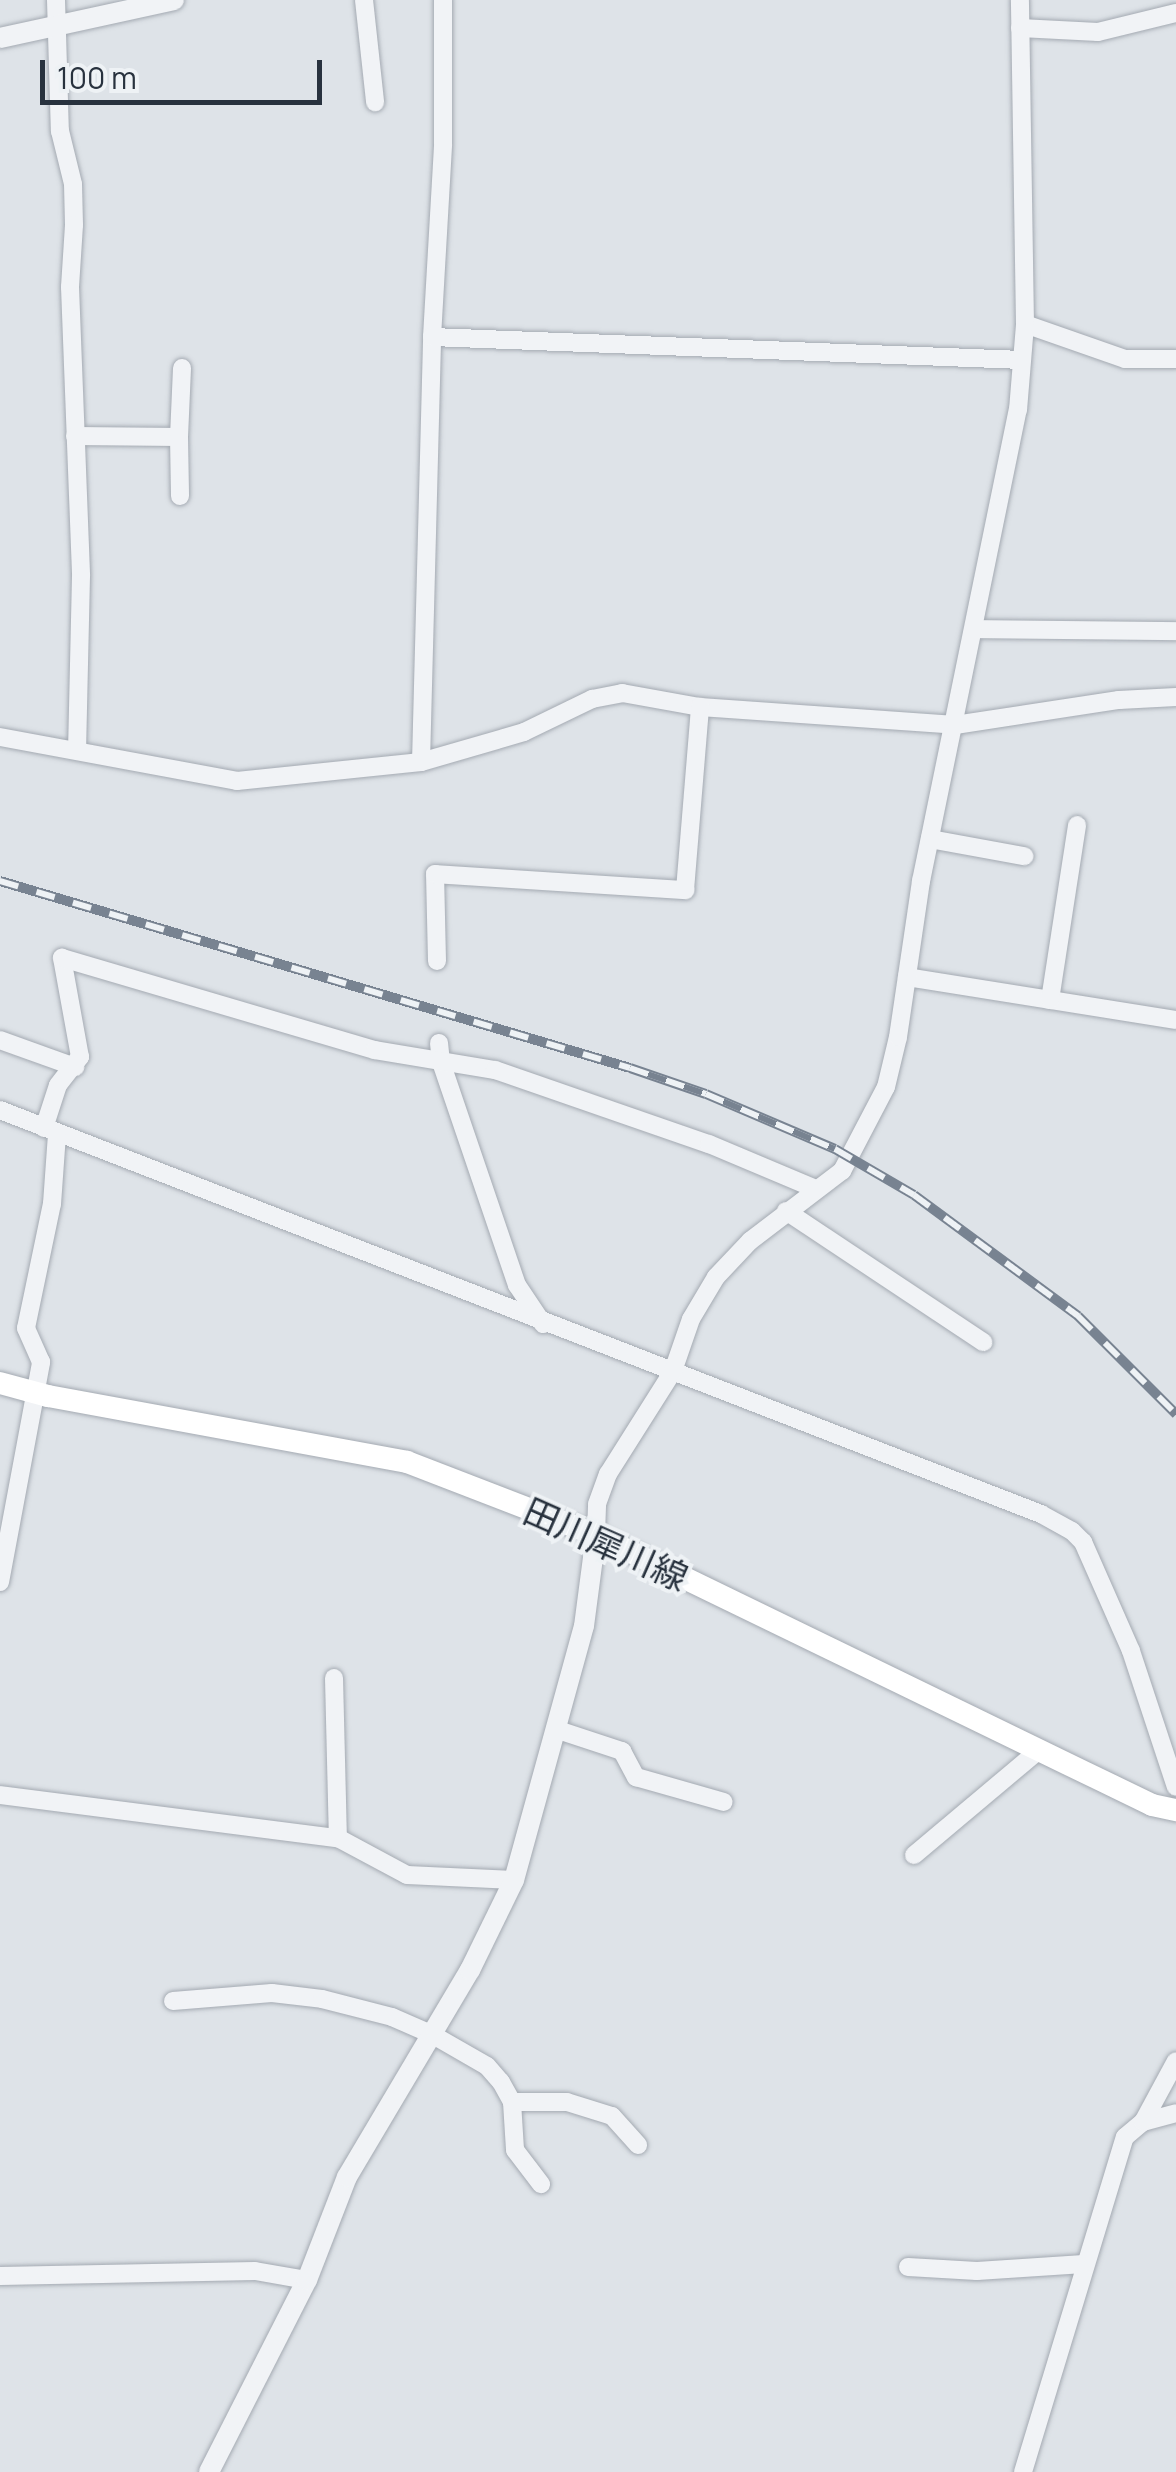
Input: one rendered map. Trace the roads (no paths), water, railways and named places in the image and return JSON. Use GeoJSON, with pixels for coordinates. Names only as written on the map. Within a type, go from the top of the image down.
{"type":"FeatureCollection","features":[{"type":"Feature","properties":{"kind":"main road","name":"田川犀川線"},"geometry":{"type":"LineString","coordinates":[[0,1383],[407,1462],[596,1535],[1152,1805],[1176,1810]]}},
{"type":"Feature","properties":{"kind":"street"},"geometry":{"type":"LineString","coordinates":[[56,0],[60,130],[73,184],[70,288],[81,576],[77,750]]}},
{"type":"Feature","properties":{"kind":"street"},"geometry":{"type":"LineString","coordinates":[[0,38],[174,0]]}},
{"type":"Feature","properties":{"kind":"street"},"geometry":{"type":"LineString","coordinates":[[364,0],[375,102]]}},
{"type":"Feature","properties":{"kind":"street"},"geometry":{"type":"LineString","coordinates":[[421,762],[432,337],[443,144],[443,0]]}},
{"type":"Feature","properties":{"kind":"street"},"geometry":{"type":"LineString","coordinates":[[210,2472],[308,2280],[347,2177],[433,2035],[514,1880],[584,1626],[597,1504],[608,1474],[673,1371],[691,1319],[716,1277],[786,1211],[842,1171],[886,1087],[930,839],[1018,410],[1024,324],[1020,0]]}},
{"type":"Feature","properties":{"kind":"street"},"geometry":{"type":"LineString","coordinates":[[1020,28],[1098,32],[1176,13]]}},
{"type":"Feature","properties":{"kind":"street"},"geometry":{"type":"LineString","coordinates":[[1024,324],[1125,360],[1176,358]]}},
{"type":"Feature","properties":{"kind":"street"},"geometry":{"type":"LineString","coordinates":[[432,337],[1022,360]]}},
{"type":"Feature","properties":{"kind":"street"},"geometry":{"type":"LineString","coordinates":[[180,496],[182,368]]}},
{"type":"Feature","properties":{"kind":"street"},"geometry":{"type":"LineString","coordinates":[[76,436],[180,437]]}},
{"type":"Feature","properties":{"kind":"street"},"geometry":{"type":"LineString","coordinates":[[974,629],[1176,632]]}},
{"type":"Feature","properties":{"kind":"street"},"geometry":{"type":"LineString","coordinates":[[0,737],[237,781],[421,762],[524,732],[592,699],[622,693],[700,707],[956,726],[1120,700],[1176,697]]}},
{"type":"Feature","properties":{"kind":"street"},"geometry":{"type":"LineString","coordinates":[[436,961],[435,874],[685,890],[700,707]]}},
{"type":"Feature","properties":{"kind":"street"},"geometry":{"type":"LineString","coordinates":[[1050,1000],[1078,825]]}},
{"type":"Feature","properties":{"kind":"street"},"geometry":{"type":"LineString","coordinates":[[930,839],[1024,856]]}},
{"type":"Feature","properties":{"kind":"street"},"geometry":{"type":"LineString","coordinates":[[0,1582],[41,1362],[26,1328],[52,1204],[50,1131],[58,1085],[80,1057],[62,958],[374,1050],[440,1052],[710,1144],[816,1189]]}},
{"type":"Feature","properties":{"kind":"street"},"geometry":{"type":"LineString","coordinates":[[907,977],[1176,1020]]}},
{"type":"Feature","properties":{"kind":"street"},"geometry":{"type":"LineString","coordinates":[[0,1040],[75,1067]]}},
{"type":"Feature","properties":{"kind":"street"},"geometry":{"type":"LineString","coordinates":[[440,1052],[517,1285],[543,1324]]}},
{"type":"Feature","properties":{"kind":"street"},"geometry":{"type":"LineString","coordinates":[[0,1110],[543,1324],[1041,1514],[1072,1531],[1083,1542],[1132,1651],[1176,1787]]}},
{"type":"Feature","properties":{"kind":"street"},"geometry":{"type":"LineString","coordinates":[[786,1211],[983,1342]]}},
{"type":"Feature","properties":{"kind":"street"},"geometry":{"type":"LineString","coordinates":[[334,1678],[338,1838]]}},
{"type":"Feature","properties":{"kind":"street"},"geometry":{"type":"LineString","coordinates":[[555,1729],[622,1751],[636,1778],[724,1802]]}},
{"type":"Feature","properties":{"kind":"street"},"geometry":{"type":"LineString","coordinates":[[914,1855],[1039,1750]]}},
{"type":"Feature","properties":{"kind":"street"},"geometry":{"type":"LineString","coordinates":[[0,1795],[338,1838],[407,1875],[514,1880]]}},
{"type":"Feature","properties":{"kind":"street"},"geometry":{"type":"LineString","coordinates":[[173,2001],[272,1993],[322,1999],[392,2017],[433,2035],[486,2066],[512,2102],[515,2150],[542,2184]]}},
{"type":"Feature","properties":{"kind":"street"},"geometry":{"type":"LineString","coordinates":[[1024,2472],[1125,2137],[1143,2122],[1176,2061]]}},
{"type":"Feature","properties":{"kind":"street"},"geometry":{"type":"LineString","coordinates":[[512,2102],[567,2102],[612,2116],[638,2145]]}},
{"type":"Feature","properties":{"kind":"street"},"geometry":{"type":"LineString","coordinates":[[1143,2122],[1176,2112]]}},
{"type":"Feature","properties":{"kind":"street"},"geometry":{"type":"LineString","coordinates":[[908,2267],[976,2271],[1084,2264]]}},
{"type":"Feature","properties":{"kind":"street"},"geometry":{"type":"LineString","coordinates":[[0,2276],[254,2270],[308,2280]]}},
{"type":"Feature","properties":{"kind":"railway"},"geometry":{"type":"LineString","coordinates":[[0,881],[630,1068],[706,1094],[835,1149],[914,1195],[1078,1316],[1176,1414]]}}]}
